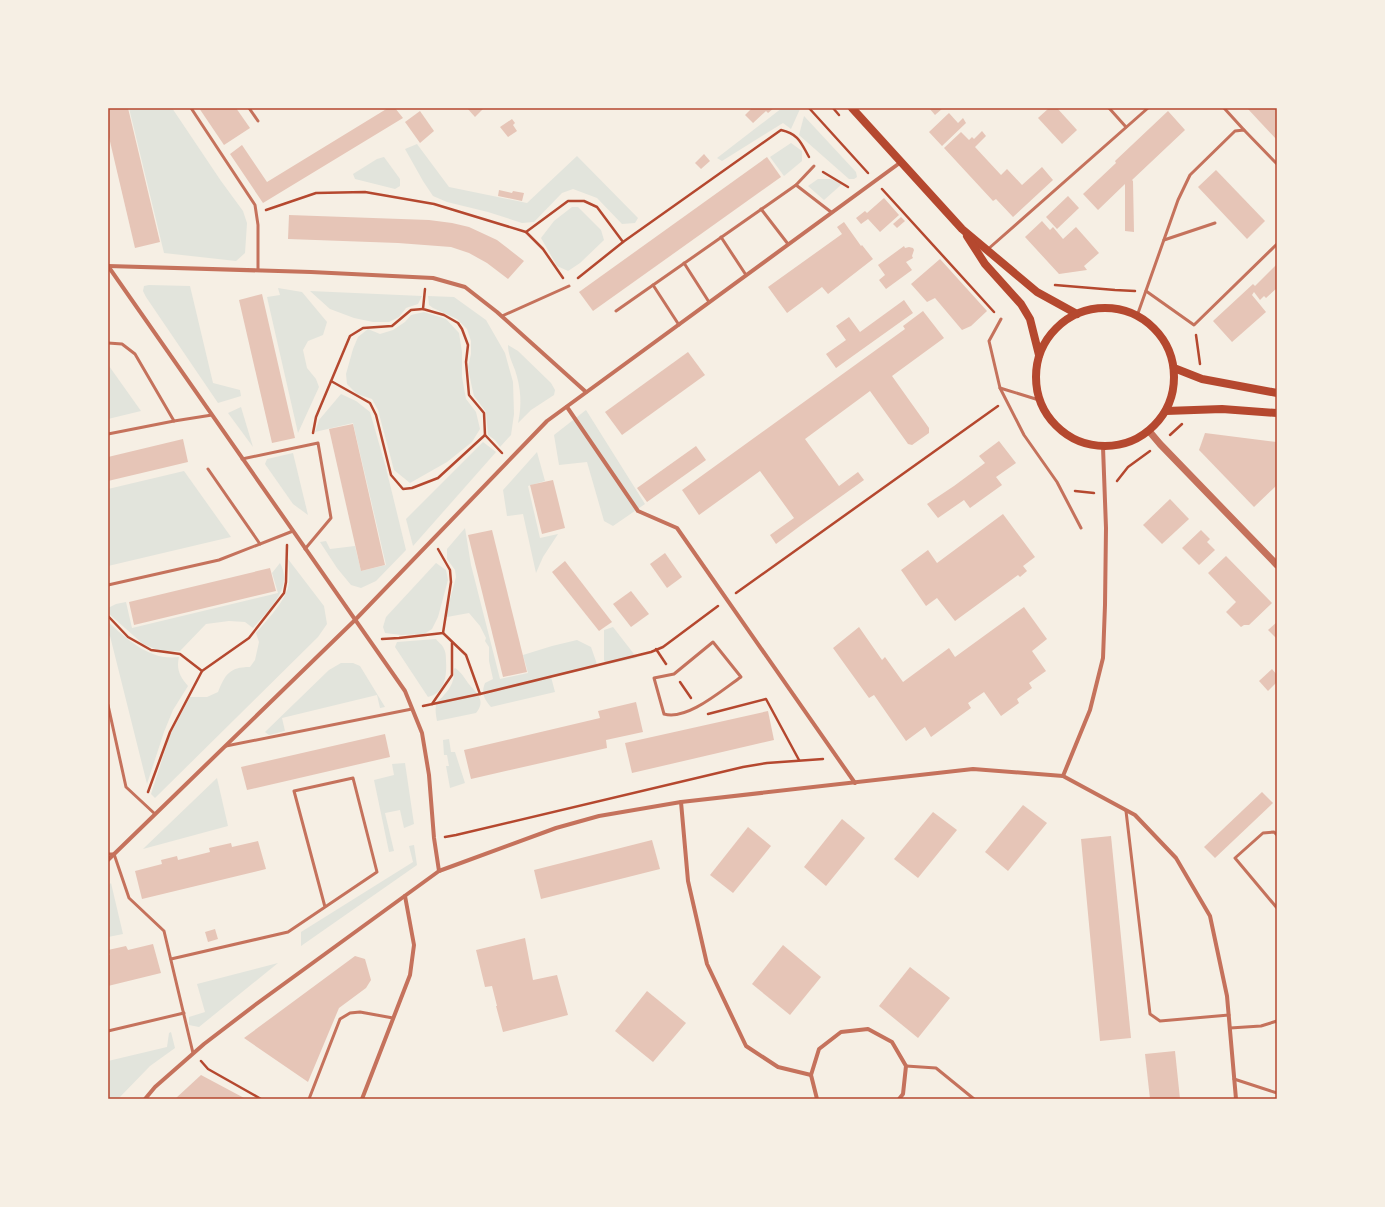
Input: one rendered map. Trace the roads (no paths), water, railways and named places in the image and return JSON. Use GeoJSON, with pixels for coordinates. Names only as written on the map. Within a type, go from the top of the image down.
{"type":"FeatureCollection","features":[{"type":"Feature","properties":{"kind":"main road"},"geometry":{"type":"LineString","coordinates":[[852,108],[962,229],[1037,292],[1077,314]]}},
{"type":"Feature","properties":{"kind":"main road"},"geometry":{"type":"LineString","coordinates":[[962,229],[985,264],[1021,304],[1030,319],[1039,354]]}},
{"type":"Feature","properties":{"kind":"main road"},"geometry":{"type":"LineString","coordinates":[[1108,308],[1123,310],[1148,323],[1158,332],[1166,343],[1174,368],[1172,397],[1159,422],[1149,431],[1132,442],[1103,447],[1087,444],[1071,438],[1057,428],[1046,415],[1039,400],[1036,385],[1036,370],[1039,354],[1048,338],[1061,324],[1077,314],[1092,309],[1108,308]]}},
{"type":"Feature","properties":{"kind":"main road"},"geometry":{"type":"LineString","coordinates":[[1174,368],[1202,379],[1277,393]]}},
{"type":"Feature","properties":{"kind":"main road"},"geometry":{"type":"LineString","coordinates":[[1166,411],[1222,409],[1277,413]]}},
{"type":"Feature","properties":{"kind":"street"},"geometry":{"type":"LineString","coordinates":[[108,860],[355,620],[547,421],[901,162]]}},
{"type":"Feature","properties":{"kind":"street"},"geometry":{"type":"LineString","coordinates":[[108,266],[265,270],[433,278],[465,287],[502,316],[586,392]]}},
{"type":"Feature","properties":{"kind":"street"},"geometry":{"type":"LineString","coordinates":[[108,266],[405,691],[422,733],[439,871]]}},
{"type":"Feature","properties":{"kind":"street"},"geometry":{"type":"LineString","coordinates":[[567,407],[638,511],[677,528],[855,783]]}},
{"type":"Feature","properties":{"kind":"street"},"geometry":{"type":"LineString","coordinates":[[1149,431],[1277,565]]}},
{"type":"Feature","properties":{"kind":"street"},"geometry":{"type":"LineString","coordinates":[[1063,776],[1090,710],[1103,658],[1106,605],[1106,536],[1103,447]]}},
{"type":"Feature","properties":{"kind":"street"},"geometry":{"type":"LineString","coordinates":[[145,1099],[155,1087],[204,1044],[439,871],[556,828],[599,816],[681,802],[973,769],[1063,776],[1134,815],[1176,858],[1210,916],[1227,996],[1236,1099]]}},
{"type":"Feature","properties":{"kind":"street"},"geometry":{"type":"LineString","coordinates":[[681,802],[688,881],[707,964],[746,1046],[778,1067],[811,1075]]}},
{"type":"Feature","properties":{"kind":"street"},"geometry":{"type":"LineString","coordinates":[[362,1099],[410,975],[414,945],[405,896]]}},
{"type":"Feature","properties":{"kind":"street"},"geometry":{"type":"LineString","coordinates":[[817,1099],[811,1075],[819,1049],[841,1032],[868,1029],[892,1042],[906,1066],[903,1094],[899,1099]]}},
{"type":"Feature","properties":{"kind":"lane"},"geometry":{"type":"LineString","coordinates":[[191,108],[255,206],[258,225],[258,270]]}},
{"type":"Feature","properties":{"kind":"lane"},"geometry":{"type":"LineString","coordinates":[[249,108],[258,121]]}},
{"type":"Feature","properties":{"kind":"lane"},"geometry":{"type":"LineString","coordinates":[[1109,108],[1126,127]]}},
{"type":"Feature","properties":{"kind":"lane"},"geometry":{"type":"LineString","coordinates":[[987,250],[1148,108]]}},
{"type":"Feature","properties":{"kind":"lane"},"geometry":{"type":"LineString","coordinates":[[1224,108],[1277,164]]}},
{"type":"Feature","properties":{"kind":"lane"},"geometry":{"type":"LineString","coordinates":[[1137,316],[1178,200],[1190,175],[1235,131],[1244,130]]}},
{"type":"Feature","properties":{"kind":"lane"},"geometry":{"type":"LineString","coordinates":[[616,311],[796,185],[814,166]]}},
{"type":"Feature","properties":{"kind":"lane"},"geometry":{"type":"LineString","coordinates":[[796,185],[832,212]]}},
{"type":"Feature","properties":{"kind":"lane"},"geometry":{"type":"LineString","coordinates":[[762,209],[788,244]]}},
{"type":"Feature","properties":{"kind":"lane"},"geometry":{"type":"LineString","coordinates":[[1164,240],[1216,223]]}},
{"type":"Feature","properties":{"kind":"lane"},"geometry":{"type":"LineString","coordinates":[[721,237],[746,275]]}},
{"type":"Feature","properties":{"kind":"lane"},"geometry":{"type":"LineString","coordinates":[[1146,291],[1194,325],[1277,244]]}},
{"type":"Feature","properties":{"kind":"lane"},"geometry":{"type":"LineString","coordinates":[[684,263],[709,302]]}},
{"type":"Feature","properties":{"kind":"lane"},"geometry":{"type":"LineString","coordinates":[[653,285],[679,325]]}},
{"type":"Feature","properties":{"kind":"lane"},"geometry":{"type":"LineString","coordinates":[[502,316],[568,286]]}},
{"type":"Feature","properties":{"kind":"lane"},"geometry":{"type":"LineString","coordinates":[[1001,319],[990,341],[1000,388],[1024,435],[1057,482],[1081,528]]}},
{"type":"Feature","properties":{"kind":"lane"},"geometry":{"type":"LineString","coordinates":[[108,344],[122,344],[135,354],[174,421]]}},
{"type":"Feature","properties":{"kind":"lane"},"geometry":{"type":"LineString","coordinates":[[1000,388],[1039,400]]}},
{"type":"Feature","properties":{"kind":"lane"},"geometry":{"type":"LineString","coordinates":[[108,434],[212,415]]}},
{"type":"Feature","properties":{"kind":"lane"},"geometry":{"type":"LineString","coordinates":[[242,458],[318,443],[332,518],[305,549]]}},
{"type":"Feature","properties":{"kind":"lane"},"geometry":{"type":"LineString","coordinates":[[208,469],[260,544]]}},
{"type":"Feature","properties":{"kind":"lane"},"geometry":{"type":"LineString","coordinates":[[108,585],[219,560],[293,531]]}},
{"type":"Feature","properties":{"kind":"lane"},"geometry":{"type":"LineString","coordinates":[[713,642],[741,677],[698,708],[672,716],[664,714],[654,678],[674,674],[713,642]]}},
{"type":"Feature","properties":{"kind":"lane"},"geometry":{"type":"LineString","coordinates":[[108,705],[126,787],[155,814]]}},
{"type":"Feature","properties":{"kind":"lane"},"geometry":{"type":"LineString","coordinates":[[226,746],[412,709]]}},
{"type":"Feature","properties":{"kind":"lane"},"geometry":{"type":"LineString","coordinates":[[171,959],[288,932],[377,872],[352,778],[294,791],[325,907]]}},
{"type":"Feature","properties":{"kind":"lane"},"geometry":{"type":"LineString","coordinates":[[1126,811],[1150,1014],[1160,1021],[1229,1015]]}},
{"type":"Feature","properties":{"kind":"lane"},"geometry":{"type":"LineString","coordinates":[[1277,835],[1274,832],[1263,833],[1235,858],[1277,908]]}},
{"type":"Feature","properties":{"kind":"lane"},"geometry":{"type":"LineString","coordinates":[[108,854],[114,854],[129,898],[164,931],[193,1053]]}},
{"type":"Feature","properties":{"kind":"lane"},"geometry":{"type":"LineString","coordinates":[[309,1099],[340,1019],[350,1013],[360,1012],[394,1018]]}},
{"type":"Feature","properties":{"kind":"lane"},"geometry":{"type":"LineString","coordinates":[[108,1031],[184,1013]]}},
{"type":"Feature","properties":{"kind":"lane"},"geometry":{"type":"LineString","coordinates":[[1230,1028],[1261,1026],[1277,1021]]}},
{"type":"Feature","properties":{"kind":"lane"},"geometry":{"type":"LineString","coordinates":[[906,1066],[936,1068],[974,1099]]}},
{"type":"Feature","properties":{"kind":"lane"},"geometry":{"type":"LineString","coordinates":[[1234,1079],[1277,1093]]}}]}
